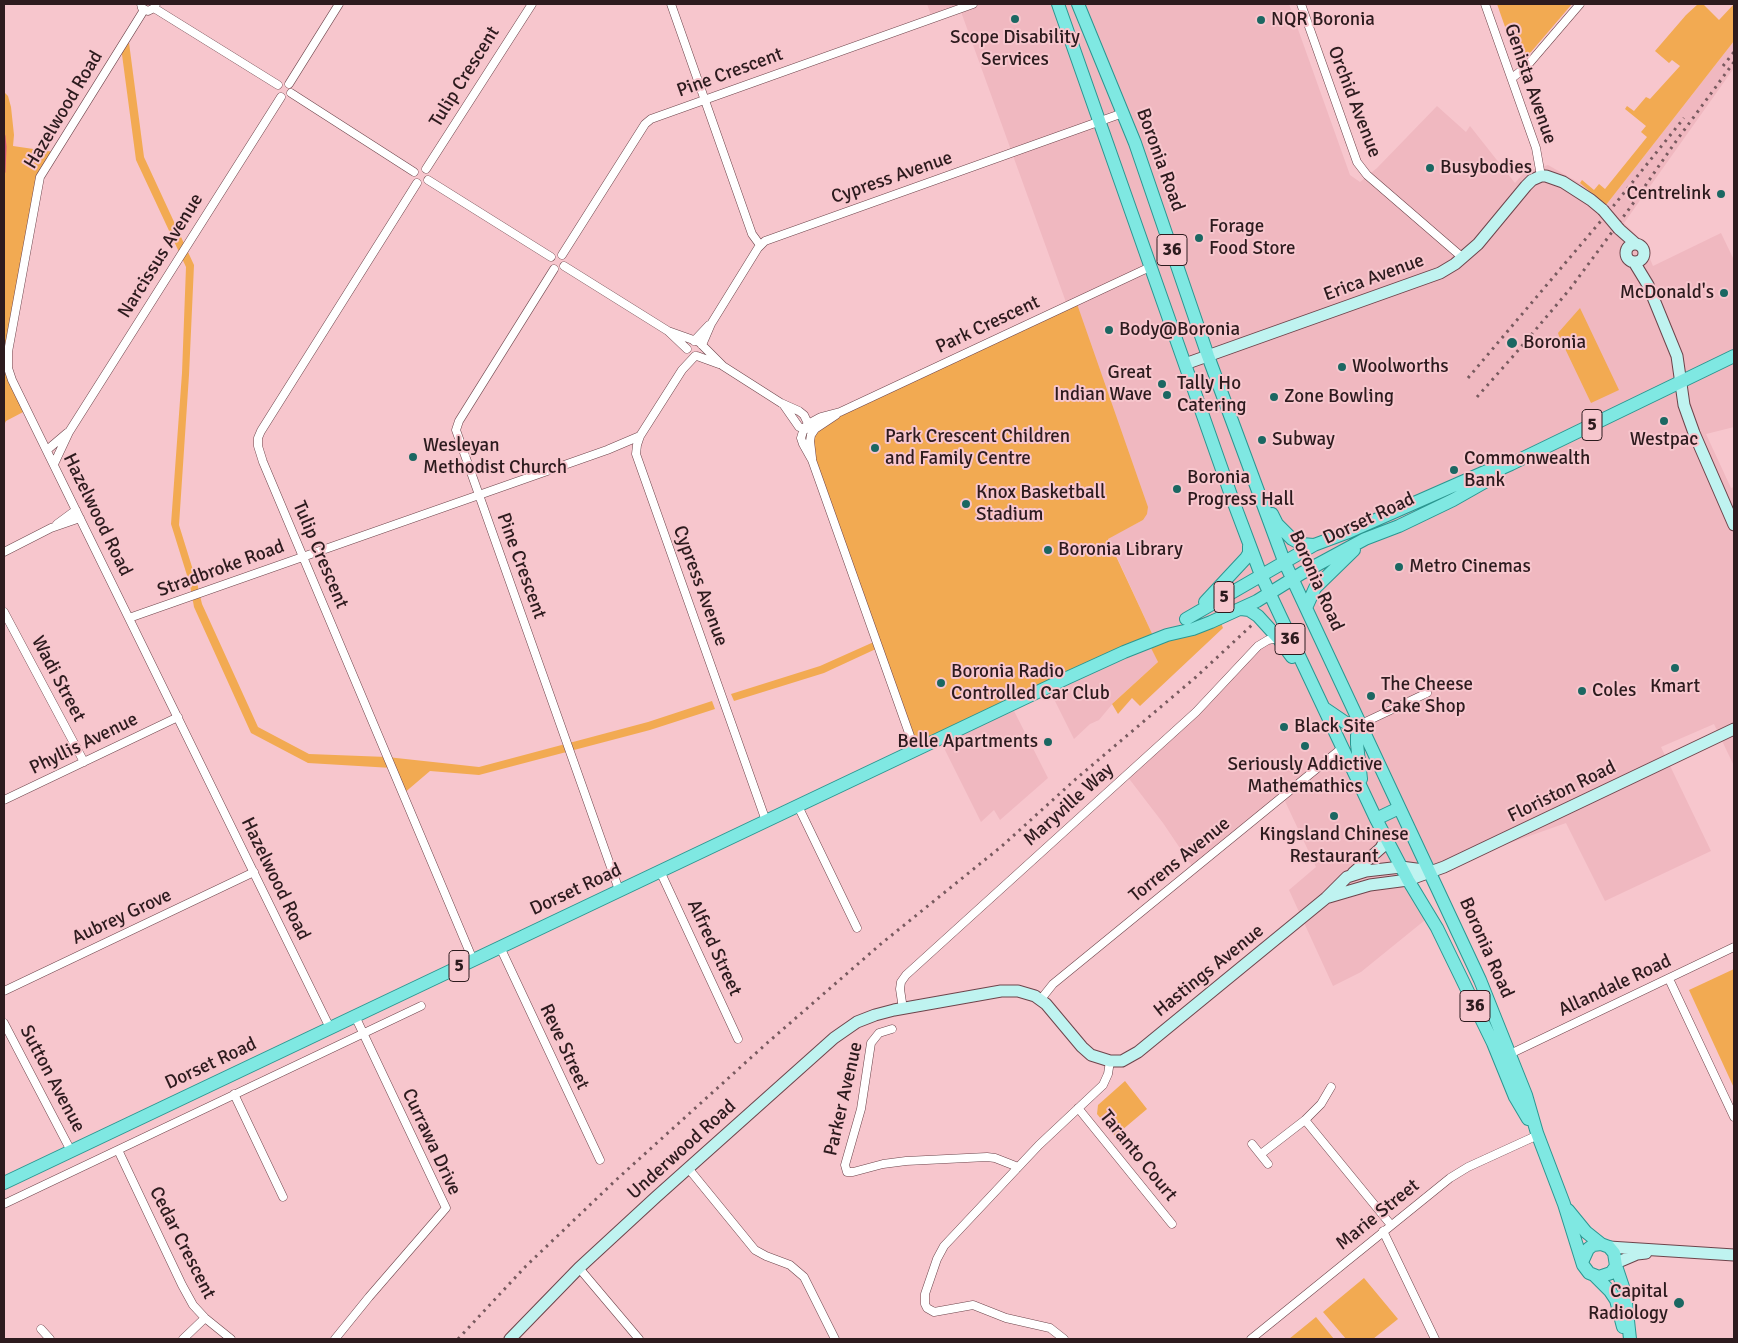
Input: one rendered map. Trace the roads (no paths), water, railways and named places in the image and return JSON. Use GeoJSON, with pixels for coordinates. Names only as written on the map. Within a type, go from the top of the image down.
{"type":"FeatureCollection","features":[{"type":"Feature","properties":{"kind":"main road","name":"Boronia Road"},"geometry":{"type":"LineString","coordinates":[[1058,4],[1249,546],[1261,575],[1362,791],[1408,880],[1437,928],[1493,1043],[1516,1098],[1538,1134]]}},
{"type":"Feature","properties":{"kind":"main road","name":"Boronia Road"},"geometry":{"type":"LineString","coordinates":[[1078,4],[1135,143],[1208,356],[1284,561],[1362,724],[1399,808],[1431,871],[1480,980],[1510,1054],[1583,1260]]}},
{"type":"Feature","properties":{"kind":"main road","name":"Erica Avenue"},"geometry":{"type":"LineString","coordinates":[[1185,364],[1440,273],[1463,258],[1478,244],[1526,186],[1532,180],[1541,176]]}},
{"type":"Feature","properties":{"kind":"main road"},"geometry":{"type":"LineString","coordinates":[[1541,176],[1564,182],[1603,210],[1619,229],[1624,242],[1643,249],[1638,260],[1677,356],[1684,405],[1694,434],[1734,524]]}},
{"type":"Feature","properties":{"kind":"main road","name":"Dorset Road"},"geometry":{"type":"LineString","coordinates":[[1186,619],[1314,545],[1487,471],[1502,468],[1734,356]]}},
{"type":"Feature","properties":{"kind":"main road","name":"Dorset Road"},"geometry":{"type":"LineString","coordinates":[[4,1183],[1117,655],[1167,635],[1193,629],[1241,609],[1365,539],[1430,512],[1490,479],[1502,468]]}},
{"type":"Feature","properties":{"kind":"main road"},"geometry":{"type":"LineString","coordinates":[[1257,489],[1278,524],[1285,532],[1301,544],[1314,545]]}},
{"type":"Feature","properties":{"kind":"main road"},"geometry":{"type":"LineString","coordinates":[[1306,608],[1315,588],[1365,539]]}},
{"type":"Feature","properties":{"kind":"main road","name":"Dorset Road"},"geometry":{"type":"LineString","coordinates":[[1167,635],[1215,593],[1249,553],[1249,546]]}},
{"type":"Feature","properties":{"kind":"main road","name":"Boronia Road"},"geometry":{"type":"LineString","coordinates":[[1241,609],[1249,610],[1258,616],[1278,638],[1311,684]]}},
{"type":"Feature","properties":{"kind":"main road"},"geometry":{"type":"LineString","coordinates":[[1322,706],[1346,724],[1362,724],[1357,736],[1362,791]]}},
{"type":"Feature","properties":{"kind":"main road","name":"Floriston Road"},"geometry":{"type":"LineString","coordinates":[[1431,871],[1514,834],[1734,729]]}},
{"type":"Feature","properties":{"kind":"main road"},"geometry":{"type":"LineString","coordinates":[[1376,819],[1399,808]]}},
{"type":"Feature","properties":{"kind":"main road"},"geometry":{"type":"LineString","coordinates":[[1348,877],[1381,848],[1386,839]]}},
{"type":"Feature","properties":{"kind":"main road"},"geometry":{"type":"LineString","coordinates":[[1401,867],[1431,871]]}},
{"type":"Feature","properties":{"kind":"main road","name":"Hastings Avenue"},"geometry":{"type":"LineString","coordinates":[[1110,1061],[1127,1059],[1138,1052],[1326,898],[1348,877],[1366,871],[1401,867]]}},
{"type":"Feature","properties":{"kind":"main road","name":"Hastings Avenue"},"geometry":{"type":"LineString","coordinates":[[1326,898],[1370,885],[1408,880],[1431,871]]}},
{"type":"Feature","properties":{"kind":"main road"},"geometry":{"type":"LineString","coordinates":[[898,1009],[1001,991],[1010,990],[1028,993],[1041,999],[1087,1052],[1110,1061]]}},
{"type":"Feature","properties":{"kind":"main road","name":"Underwood Road"},"geometry":{"type":"LineString","coordinates":[[510,1339],[579,1268],[688,1168],[843,1031],[864,1019],[898,1009]]}},
{"type":"Feature","properties":{"kind":"main road","name":"Boronia Road"},"geometry":{"type":"LineString","coordinates":[[1564,1204],[1586,1232],[1605,1245]]}},
{"type":"Feature","properties":{"kind":"main road"},"geometry":{"type":"LineString","coordinates":[[1583,1260],[1592,1245],[1734,1255]]}},
{"type":"Feature","properties":{"kind":"main road","name":"36"},"geometry":{"type":"LineString","coordinates":[[1605,1245],[1614,1253],[1625,1293],[1628,1339]]}},
{"type":"Feature","properties":{"kind":"main road"},"geometry":{"type":"LineString","coordinates":[[1595,1276],[1608,1275],[1616,1264],[1637,1254],[1658,1251]]}},
{"type":"Feature","properties":{"kind":"main road","name":"36"},"geometry":{"type":"LineString","coordinates":[[1583,1260],[1586,1270],[1595,1276],[1616,1300],[1628,1339]]}},
{"type":"Feature","properties":{"kind":"street"},"geometry":{"type":"LineString","coordinates":[[289,84],[339,4]]}},
{"type":"Feature","properties":{"kind":"street","name":"Tulip Crescent"},"geometry":{"type":"LineString","coordinates":[[426,169],[532,4]]}},
{"type":"Feature","properties":{"kind":"street"},"geometry":{"type":"LineString","coordinates":[[671,4],[752,234],[760,245],[711,324],[701,353],[692,353]]}},
{"type":"Feature","properties":{"kind":"street","name":"Pine Crescent"},"geometry":{"type":"LineString","coordinates":[[562,256],[647,122],[705,99],[974,4]]}},
{"type":"Feature","properties":{"kind":"street","name":"Orchid Avenue"},"geometry":{"type":"LineString","coordinates":[[1301,4],[1357,162],[1367,174],[1463,258]]}},
{"type":"Feature","properties":{"kind":"street","name":"Genista Avenue"},"geometry":{"type":"LineString","coordinates":[[1485,4],[1536,148],[1541,176]]}},
{"type":"Feature","properties":{"kind":"street"},"geometry":{"type":"LineString","coordinates":[[1512,78],[1526,67],[1580,4]]}},
{"type":"Feature","properties":{"kind":"street"},"geometry":{"type":"LineString","coordinates":[[142,7],[148,11],[155,6],[278,86]]}},
{"type":"Feature","properties":{"kind":"street","name":"Hazelwood Road"},"geometry":{"type":"LineString","coordinates":[[142,7],[40,177],[7,362],[12,380],[330,1028]]}},
{"type":"Feature","properties":{"kind":"street"},"geometry":{"type":"LineString","coordinates":[[283,82],[289,84],[292,88],[291,93],[286,97],[281,97],[276,91],[278,86],[283,82]]}},
{"type":"Feature","properties":{"kind":"street"},"geometry":{"type":"LineString","coordinates":[[291,93],[414,172]]}},
{"type":"Feature","properties":{"kind":"street","name":"Narcissus Avenue"},"geometry":{"type":"LineString","coordinates":[[54,464],[69,432],[281,97]]}},
{"type":"Feature","properties":{"kind":"street","name":"Cypress Avenue"},"geometry":{"type":"LineString","coordinates":[[760,245],[770,239],[1123,114]]}},
{"type":"Feature","properties":{"kind":"street"},"geometry":{"type":"LineString","coordinates":[[420,168],[426,169],[429,174],[428,180],[423,184],[417,183],[413,178],[414,172],[420,168]]}},
{"type":"Feature","properties":{"kind":"street"},"geometry":{"type":"LineString","coordinates":[[428,180],[551,257]]}},
{"type":"Feature","properties":{"kind":"street","name":"Tulip Crescent"},"geometry":{"type":"LineString","coordinates":[[417,183],[258,438],[260,456],[473,960]]}},
{"type":"Feature","properties":{"kind":"street"},"geometry":{"type":"LineString","coordinates":[[556,254],[562,256],[565,259],[564,266],[560,270],[554,269],[550,264],[551,257],[556,254]]}},
{"type":"Feature","properties":{"kind":"street"},"geometry":{"type":"LineString","coordinates":[[564,266],[668,331],[693,341],[698,341],[723,366]]}},
{"type":"Feature","properties":{"kind":"street","name":"Park Crescent"},"geometry":{"type":"LineString","coordinates":[[806,426],[821,417],[840,412],[1150,267]]}},
{"type":"Feature","properties":{"kind":"street","name":"Pine Crescent"},"geometry":{"type":"LineString","coordinates":[[554,269],[457,424],[457,433],[619,890]]}},
{"type":"Feature","properties":{"kind":"street"},"geometry":{"type":"LineString","coordinates":[[692,353],[688,345],[711,324]]}},
{"type":"Feature","properties":{"kind":"street"},"geometry":{"type":"LineString","coordinates":[[668,331],[692,353],[723,366],[804,415],[806,426],[802,441],[812,460],[915,750]]}},
{"type":"Feature","properties":{"kind":"street"},"geometry":{"type":"LineString","coordinates":[[636,445],[692,353]]}},
{"type":"Feature","properties":{"kind":"street","name":"Park Crescent"},"geometry":{"type":"LineString","coordinates":[[812,432],[840,412]]}},
{"type":"Feature","properties":{"kind":"street"},"geometry":{"type":"LineString","coordinates":[[806,426],[812,432],[810,442],[812,460]]}},
{"type":"Feature","properties":{"kind":"street","name":"Narcissus Avenue"},"geometry":{"type":"LineString","coordinates":[[47,450],[69,432]]}},
{"type":"Feature","properties":{"kind":"street","name":"Stradbroke Road"},"geometry":{"type":"LineString","coordinates":[[130,618],[607,450],[640,436]]}},
{"type":"Feature","properties":{"kind":"street","name":"Cypress Avenue"},"geometry":{"type":"LineString","coordinates":[[636,445],[638,459],[766,821]]}},
{"type":"Feature","properties":{"kind":"street","name":"Stradbroke Road"},"geometry":{"type":"LineString","coordinates":[[607,450],[636,445]]}},
{"type":"Feature","properties":{"kind":"street"},"geometry":{"type":"LineString","coordinates":[[4,552],[78,514]]}},
{"type":"Feature","properties":{"kind":"street","name":"Wadi Street"},"geometry":{"type":"LineString","coordinates":[[4,612],[84,762]]}},
{"type":"Feature","properties":{"kind":"street","name":"Maryville Way"},"geometry":{"type":"LineString","coordinates":[[898,1009],[901,982],[906,975],[1184,723],[1255,649],[1268,640],[1278,638]]}},
{"type":"Feature","properties":{"kind":"street"},"geometry":{"type":"LineString","coordinates":[[1362,724],[1427,693]]}},
{"type":"Feature","properties":{"kind":"street","name":"Phyllis Avenue"},"geometry":{"type":"LineString","coordinates":[[4,800],[178,717]]}},
{"type":"Feature","properties":{"kind":"street","name":"Torrens Avenue"},"geometry":{"type":"LineString","coordinates":[[1041,999],[1053,984],[1342,748]]}},
{"type":"Feature","properties":{"kind":"street"},"geometry":{"type":"LineString","coordinates":[[798,806],[857,928]]}},
{"type":"Feature","properties":{"kind":"street","name":"Alfred Street"},"geometry":{"type":"LineString","coordinates":[[660,871],[738,1039]]}},
{"type":"Feature","properties":{"kind":"street","name":"Aubrey Grove"},"geometry":{"type":"LineString","coordinates":[[4,991],[254,872]]}},
{"type":"Feature","properties":{"kind":"street","name":"Reve Street"},"geometry":{"type":"LineString","coordinates":[[500,947],[600,1160]]}},
{"type":"Feature","properties":{"kind":"street","name":"Allandale Road"},"geometry":{"type":"LineString","coordinates":[[1510,1054],[1734,947]]}},
{"type":"Feature","properties":{"kind":"street"},"geometry":{"type":"LineString","coordinates":[[1669,979],[1734,1117]]}},
{"type":"Feature","properties":{"kind":"street"},"geometry":{"type":"LineString","coordinates":[[4,1204],[421,1006]]}},
{"type":"Feature","properties":{"kind":"street","name":"Currawa Drive"},"geometry":{"type":"LineString","coordinates":[[335,1339],[446,1208],[355,1016]]}},
{"type":"Feature","properties":{"kind":"street","name":"Sutton Avenue"},"geometry":{"type":"LineString","coordinates":[[4,1023],[71,1151]]}},
{"type":"Feature","properties":{"kind":"street","name":"Parker Avenue"},"geometry":{"type":"LineString","coordinates":[[892,1029],[879,1033],[871,1043],[861,1109],[845,1165],[847,1172],[906,1161],[987,1157],[995,1158],[1018,1167]]}},
{"type":"Feature","properties":{"kind":"street"},"geometry":{"type":"LineString","coordinates":[[1064,1339],[1050,1328],[1014,1320],[973,1305],[934,1312],[927,1308],[925,1304],[926,1288],[944,1246],[966,1220],[1039,1145],[1105,1082],[1110,1061]]}},
{"type":"Feature","properties":{"kind":"street"},"geometry":{"type":"LineString","coordinates":[[1260,1154],[1305,1120],[1332,1088]]}},
{"type":"Feature","properties":{"kind":"street"},"geometry":{"type":"LineString","coordinates":[[234,1094],[283,1197]]}},
{"type":"Feature","properties":{"kind":"street","name":"Taranto Court"},"geometry":{"type":"LineString","coordinates":[[1078,1108],[1172,1224]]}},
{"type":"Feature","properties":{"kind":"street"},"geometry":{"type":"LineString","coordinates":[[1305,1120],[1391,1225]]}},
{"type":"Feature","properties":{"kind":"street","name":"Marie Street"},"geometry":{"type":"LineString","coordinates":[[1252,1339],[1450,1178],[1538,1134]]}},
{"type":"Feature","properties":{"kind":"street"},"geometry":{"type":"LineString","coordinates":[[1252,1144],[1268,1164]]}},
{"type":"Feature","properties":{"kind":"street","name":"Cedar Crescent"},"geometry":{"type":"LineString","coordinates":[[118,1150],[182,1285],[194,1305],[205,1318],[232,1339]]}},
{"type":"Feature","properties":{"kind":"street"},"geometry":{"type":"LineString","coordinates":[[688,1168],[755,1250],[790,1265],[804,1277],[835,1339]]}},
{"type":"Feature","properties":{"kind":"street"},"geometry":{"type":"LineString","coordinates":[[1383,1231],[1435,1339]]}},
{"type":"Feature","properties":{"kind":"street"},"geometry":{"type":"LineString","coordinates":[[579,1268],[639,1339]]}},
{"type":"Feature","properties":{"kind":"street"},"geometry":{"type":"LineString","coordinates":[[183,1339],[205,1318]]}},
{"type":"Feature","properties":{"kind":"street"},"geometry":{"type":"LineString","coordinates":[[41,1329],[50,1339]]}},
{"type":"Feature","properties":{"kind":"waterway"},"geometry":{"type":"LineString","coordinates":[[4,136],[4,172]]}},
{"type":"Feature","properties":{"kind":"railway"},"geometry":{"type":"LineString","coordinates":[[1723,66],[1734,52]]}},
{"type":"Feature","properties":{"kind":"railway"},"geometry":{"type":"LineString","coordinates":[[1477,397],[1570,289],[1734,62]]}},
{"type":"Feature","properties":{"kind":"railway"},"geometry":{"type":"LineString","coordinates":[[1468,378],[1611,209],[1684,118]]}},
{"type":"Feature","properties":{"kind":"railway"},"geometry":{"type":"LineString","coordinates":[[458,1339],[526,1266],[616,1180],[766,1044],[882,943],[1002,846],[1077,778],[1196,677],[1253,624]]}},
{"type":"Feature","properties":{"kind":"place","name":"Scope Disability Services"},"geometry":{"type":"Point","coordinates":[1015,19]}},
{"type":"Feature","properties":{"kind":"place","name":"NQR Boronia"},"geometry":{"type":"Point","coordinates":[1261,20]}},
{"type":"Feature","properties":{"kind":"place","name":"Busybodies"},"geometry":{"type":"Point","coordinates":[1430,168]}},
{"type":"Feature","properties":{"kind":"place","name":"Centrelink"},"geometry":{"type":"Point","coordinates":[1721,194]}},
{"type":"Feature","properties":{"kind":"place","name":"Forage Food Store"},"geometry":{"type":"Point","coordinates":[1199,238]}},
{"type":"Feature","properties":{"kind":"place","name":"McDonald's"},"geometry":{"type":"Point","coordinates":[1724,293]}},
{"type":"Feature","properties":{"kind":"place","name":"Body@Boronia"},"geometry":{"type":"Point","coordinates":[1109,330]}},
{"type":"Feature","properties":{"kind":"place","name":"Boronia"},"geometry":{"type":"Point","coordinates":[1512,343]}},
{"type":"Feature","properties":{"kind":"place","name":"Woolworths"},"geometry":{"type":"Point","coordinates":[1342,367]}},
{"type":"Feature","properties":{"kind":"place","name":"Great Indian Wave"},"geometry":{"type":"Point","coordinates":[1162,384]}},
{"type":"Feature","properties":{"kind":"place","name":"Tally Ho Catering"},"geometry":{"type":"Point","coordinates":[1167,395]}},
{"type":"Feature","properties":{"kind":"place","name":"Zone Bowling"},"geometry":{"type":"Point","coordinates":[1274,397]}},
{"type":"Feature","properties":{"kind":"place","name":"Westpac"},"geometry":{"type":"Point","coordinates":[1664,421]}},
{"type":"Feature","properties":{"kind":"place","name":"Subway"},"geometry":{"type":"Point","coordinates":[1262,440]}},
{"type":"Feature","properties":{"kind":"place","name":"Park Crescent Children and Family Centre"},"geometry":{"type":"Point","coordinates":[875,448]}},
{"type":"Feature","properties":{"kind":"place","name":"Wesleyan Methodist Church"},"geometry":{"type":"Point","coordinates":[413,457]}},
{"type":"Feature","properties":{"kind":"place","name":"Commonwealth Bank"},"geometry":{"type":"Point","coordinates":[1454,470]}},
{"type":"Feature","properties":{"kind":"place","name":"Boronia Progress Hall"},"geometry":{"type":"Point","coordinates":[1177,489]}},
{"type":"Feature","properties":{"kind":"place","name":"Knox Basketball Stadium"},"geometry":{"type":"Point","coordinates":[966,504]}},
{"type":"Feature","properties":{"kind":"place","name":"Boronia Library"},"geometry":{"type":"Point","coordinates":[1048,550]}},
{"type":"Feature","properties":{"kind":"place","name":"Metro Cinemas"},"geometry":{"type":"Point","coordinates":[1399,567]}},
{"type":"Feature","properties":{"kind":"place","name":"Kmart"},"geometry":{"type":"Point","coordinates":[1675,668]}},
{"type":"Feature","properties":{"kind":"place","name":"Boronia Radio Controlled Car Club"},"geometry":{"type":"Point","coordinates":[941,683]}},
{"type":"Feature","properties":{"kind":"place","name":"Coles"},"geometry":{"type":"Point","coordinates":[1582,691]}},
{"type":"Feature","properties":{"kind":"place","name":"The Cheese Cake Shop"},"geometry":{"type":"Point","coordinates":[1371,696]}},
{"type":"Feature","properties":{"kind":"place","name":"Black Site"},"geometry":{"type":"Point","coordinates":[1284,727]}},
{"type":"Feature","properties":{"kind":"place","name":"Belle Apartments"},"geometry":{"type":"Point","coordinates":[1048,742]}},
{"type":"Feature","properties":{"kind":"place","name":"Seriously Addictive Mathemathics"},"geometry":{"type":"Point","coordinates":[1305,746]}},
{"type":"Feature","properties":{"kind":"place","name":"Kingsland Chinese Restaurant"},"geometry":{"type":"Point","coordinates":[1334,816]}},
{"type":"Feature","properties":{"kind":"place","name":"Capital Radiology"},"geometry":{"type":"Point","coordinates":[1679,1303]}}]}
